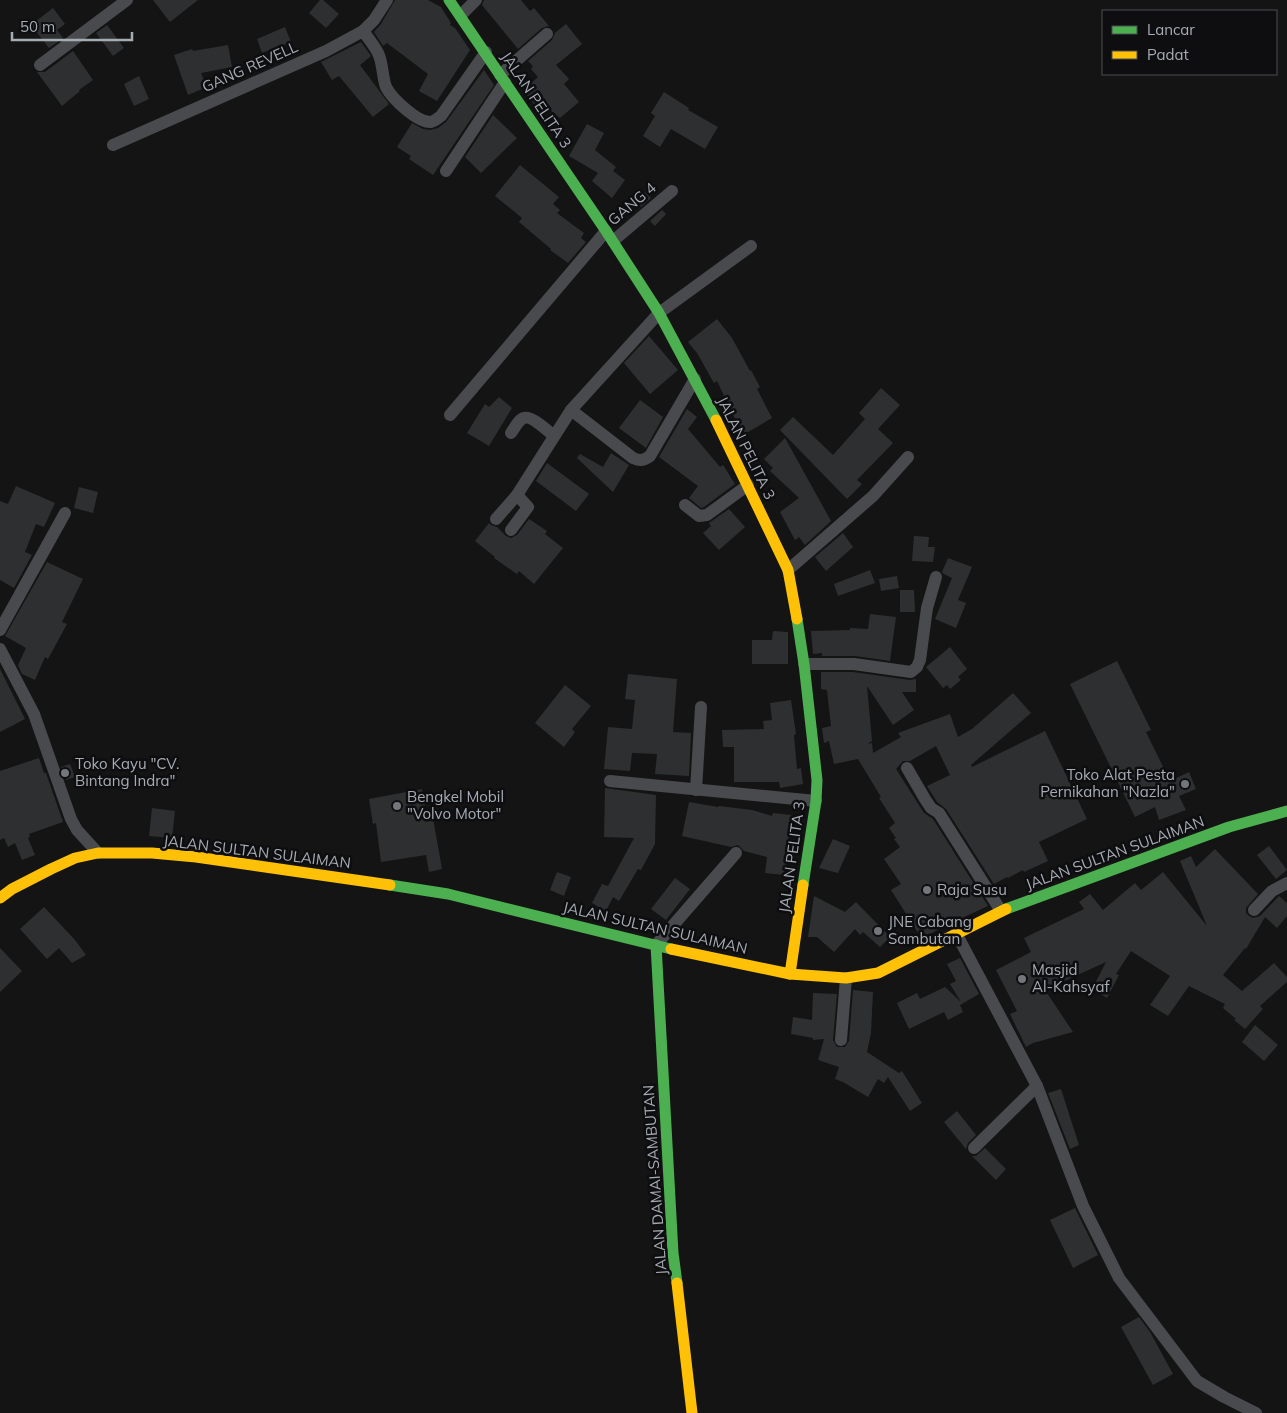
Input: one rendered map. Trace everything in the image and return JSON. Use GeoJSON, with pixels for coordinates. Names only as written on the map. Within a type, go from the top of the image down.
{"type":"FeatureCollection","features":[{"type":"Feature","properties":{"kind":"street"},"geometry":{"type":"LineString","coordinates":[[40,65],[127,0]]}},
{"type":"Feature","properties":{"kind":"street","name":"GANG REVELL"},"geometry":{"type":"LineString","coordinates":[[113,145],[326,51],[363,31],[374,20],[387,0]]}},
{"type":"Feature","properties":{"kind":"street","name":"JALAN PELITA 3"},"geometry":{"type":"LineString","coordinates":[[449,0],[610,236],[658,313],[695,379],[788,570],[804,664],[816,766],[816,800],[790,974]]}},
{"type":"Feature","properties":{"kind":"street"},"geometry":{"type":"LineString","coordinates":[[461,15],[476,0]]}},
{"type":"Feature","properties":{"kind":"street"},"geometry":{"type":"LineString","coordinates":[[363,31],[379,55],[382,76],[387,89],[406,110],[425,121],[433,122],[441,116],[486,52]]}},
{"type":"Feature","properties":{"kind":"street"},"geometry":{"type":"LineString","coordinates":[[446,171],[502,79],[547,34]]}},
{"type":"Feature","properties":{"kind":"street","name":"GANG 4"},"geometry":{"type":"LineString","coordinates":[[450,415],[610,236],[672,191]]}},
{"type":"Feature","properties":{"kind":"street"},"geometry":{"type":"LineString","coordinates":[[496,519],[517,495],[571,410],[658,313],[751,246]]}},
{"type":"Feature","properties":{"kind":"street"},"geometry":{"type":"LineString","coordinates":[[571,410],[633,458],[639,461],[645,460],[650,456],[695,379]]}},
{"type":"Feature","properties":{"kind":"street"},"geometry":{"type":"LineString","coordinates":[[511,433],[522,418],[526,417],[531,418],[554,436]]}},
{"type":"Feature","properties":{"kind":"street"},"geometry":{"type":"LineString","coordinates":[[788,570],[873,496],[908,457]]}},
{"type":"Feature","properties":{"kind":"street"},"geometry":{"type":"LineString","coordinates":[[685,504],[699,516],[707,515],[748,485]]}},
{"type":"Feature","properties":{"kind":"street"},"geometry":{"type":"LineString","coordinates":[[511,530],[528,508],[517,495]]}},
{"type":"Feature","properties":{"kind":"street"},"geometry":{"type":"LineString","coordinates":[[0,630],[65,513]]}},
{"type":"Feature","properties":{"kind":"street"},"geometry":{"type":"LineString","coordinates":[[804,664],[854,664],[911,672],[917,667],[920,660],[927,608],[936,577]]}},
{"type":"Feature","properties":{"kind":"street"},"geometry":{"type":"LineString","coordinates":[[0,649],[34,714],[71,819],[77,830],[98,853]]}},
{"type":"Feature","properties":{"kind":"street"},"geometry":{"type":"LineString","coordinates":[[696,790],[702,707]]}},
{"type":"Feature","properties":{"kind":"street"},"geometry":{"type":"LineString","coordinates":[[906,768],[927,803],[940,814],[1001,912]]}},
{"type":"Feature","properties":{"kind":"street"},"geometry":{"type":"LineString","coordinates":[[610,781],[816,800]]}},
{"type":"Feature","properties":{"kind":"street","name":"JALAN SULTAN SULAIMAN"},"geometry":{"type":"LineString","coordinates":[[0,898],[12,889],[51,869],[75,858],[98,853],[152,853],[196,857],[448,894],[699,956],[790,974],[846,978],[878,972],[1001,912],[1229,827],[1285,815]]}},
{"type":"Feature","properties":{"kind":"street"},"geometry":{"type":"LineString","coordinates":[[656,945],[736,853]]}},
{"type":"Feature","properties":{"kind":"street"},"geometry":{"type":"LineString","coordinates":[[1254,910],[1272,891],[1287,883]]}},
{"type":"Feature","properties":{"kind":"street"},"geometry":{"type":"LineString","coordinates":[[956,933],[1037,1086],[1083,1206],[1119,1278],[1198,1381],[1256,1413]]}},
{"type":"Feature","properties":{"kind":"street","name":"JALAN DAMAI-SAMBUTAN"},"geometry":{"type":"LineString","coordinates":[[656,945],[673,1253],[692,1413]]}},
{"type":"Feature","properties":{"kind":"street"},"geometry":{"type":"LineString","coordinates":[[841,1040],[846,978]]}},
{"type":"Feature","properties":{"kind":"street"},"geometry":{"type":"LineString","coordinates":[[974,1148],[1037,1086]]}},
{"type":"Feature","properties":{"kind":"building"},"geometry":{"type":"Polygon","coordinates":[[[153,0],[198,0],[170,22],[153,0]]]}},
{"type":"Feature","properties":{"kind":"building"},"geometry":{"type":"Polygon","coordinates":[[[320,0],[323,0],[339,14],[326,28],[309,13],[320,0]]]}},
{"type":"Feature","properties":{"kind":"building"},"geometry":{"type":"Polygon","coordinates":[[[395,0],[428,0],[441,7],[451,23],[450,25],[455,28],[470,50],[437,101],[419,91],[428,74],[387,43],[383,46],[374,32],[395,0]]]}},
{"type":"Feature","properties":{"kind":"building"},"geometry":{"type":"Polygon","coordinates":[[[484,0],[521,0],[530,11],[534,8],[549,26],[542,28],[518,49],[482,5],[484,0]]]}},
{"type":"Feature","properties":{"kind":"building"},"geometry":{"type":"Polygon","coordinates":[[[53,8],[65,24],[57,30],[63,38],[49,48],[31,25],[53,8]]]}},
{"type":"Feature","properties":{"kind":"building"},"geometry":{"type":"Polygon","coordinates":[[[566,24],[582,44],[556,65],[569,79],[564,84],[579,102],[560,118],[548,108],[543,112],[539,106],[537,108],[523,90],[538,77],[531,69],[533,66],[528,61],[552,40],[555,33],[566,24]]]}},
{"type":"Feature","properties":{"kind":"building"},"geometry":{"type":"Polygon","coordinates":[[[107,25],[124,48],[113,56],[96,33],[107,25]]]}},
{"type":"Feature","properties":{"kind":"building"},"geometry":{"type":"Polygon","coordinates":[[[285,27],[291,42],[262,53],[257,39],[285,27]]]}},
{"type":"Feature","properties":{"kind":"building"},"geometry":{"type":"Polygon","coordinates":[[[361,42],[371,56],[360,65],[389,104],[373,117],[339,76],[332,80],[321,62],[361,42]]]}},
{"type":"Feature","properties":{"kind":"building"},"geometry":{"type":"Polygon","coordinates":[[[228,45],[232,67],[201,73],[207,87],[188,95],[174,55],[192,49],[193,51],[228,45]]]}},
{"type":"Feature","properties":{"kind":"building"},"geometry":{"type":"Polygon","coordinates":[[[73,51],[93,80],[62,106],[37,72],[45,72],[73,51]]]}},
{"type":"Feature","properties":{"kind":"building"},"geometry":{"type":"Polygon","coordinates":[[[484,70],[494,85],[433,175],[409,159],[411,156],[397,147],[412,123],[423,129],[430,130],[438,128],[446,122],[484,70]]]}},
{"type":"Feature","properties":{"kind":"building"},"geometry":{"type":"Polygon","coordinates":[[[139,76],[149,99],[134,106],[124,84],[139,76]]]}},
{"type":"Feature","properties":{"kind":"building"},"geometry":{"type":"Polygon","coordinates":[[[664,92],[689,108],[688,110],[718,127],[705,149],[671,129],[660,147],[643,136],[655,116],[651,113],[664,92]]]}},
{"type":"Feature","properties":{"kind":"building"},"geometry":{"type":"Polygon","coordinates":[[[493,115],[517,138],[481,173],[465,157],[493,115]]]}},
{"type":"Feature","properties":{"kind":"building"},"geometry":{"type":"Polygon","coordinates":[[[587,124],[604,133],[595,150],[616,167],[613,171],[625,180],[612,198],[592,181],[598,173],[569,156],[587,124]]]}},
{"type":"Feature","properties":{"kind":"building"},"geometry":{"type":"Polygon","coordinates":[[[520,165],[559,197],[553,204],[560,210],[557,213],[584,233],[581,238],[586,242],[568,263],[550,250],[519,222],[522,218],[495,196],[520,165]]]}},
{"type":"Feature","properties":{"kind":"building"},"geometry":{"type":"Polygon","coordinates":[[[645,192],[651,198],[641,207],[636,202],[645,192]]]}},
{"type":"Feature","properties":{"kind":"building"},"geometry":{"type":"Polygon","coordinates":[[[662,210],[666,214],[655,226],[650,221],[662,210]]]}},
{"type":"Feature","properties":{"kind":"building"},"geometry":{"type":"Polygon","coordinates":[[[717,319],[732,338],[751,370],[760,387],[757,389],[772,418],[743,435],[717,381],[714,383],[697,353],[688,342],[717,319]]]}},
{"type":"Feature","properties":{"kind":"building"},"geometry":{"type":"Polygon","coordinates":[[[649,336],[678,370],[650,394],[624,363],[649,336]]]}},
{"type":"Feature","properties":{"kind":"building"},"geometry":{"type":"Polygon","coordinates":[[[881,388],[900,405],[878,429],[893,443],[857,480],[862,484],[847,499],[780,430],[793,417],[833,455],[865,419],[859,413],[881,388]]]}},
{"type":"Feature","properties":{"kind":"building"},"geometry":{"type":"Polygon","coordinates":[[[499,397],[512,408],[489,446],[467,433],[485,404],[489,407],[499,397]]]}},
{"type":"Feature","properties":{"kind":"building"},"geometry":{"type":"Polygon","coordinates":[[[640,400],[663,417],[646,448],[619,428],[640,400]]]}},
{"type":"Feature","properties":{"kind":"building"},"geometry":{"type":"Polygon","coordinates":[[[687,409],[697,417],[688,429],[720,467],[723,465],[735,484],[701,508],[689,498],[698,486],[659,457],[687,409]]]}},
{"type":"Feature","properties":{"kind":"building"},"geometry":{"type":"Polygon","coordinates":[[[785,438],[831,521],[805,545],[799,537],[795,540],[780,512],[799,498],[770,471],[773,468],[764,459],[785,438]]]}},
{"type":"Feature","properties":{"kind":"building"},"geometry":{"type":"Polygon","coordinates":[[[611,453],[629,465],[613,492],[577,458],[580,454],[603,467],[611,453]]]}},
{"type":"Feature","properties":{"kind":"building"},"geometry":{"type":"Polygon","coordinates":[[[547,463],[589,494],[576,511],[536,481],[547,463]]]}},
{"type":"Feature","properties":{"kind":"building"},"geometry":{"type":"Polygon","coordinates":[[[16,486],[55,503],[44,527],[36,524],[25,552],[32,555],[14,588],[0,580],[0,501],[8,504],[16,486]]]}},
{"type":"Feature","properties":{"kind":"building"},"geometry":{"type":"Polygon","coordinates":[[[79,487],[98,492],[93,513],[74,508],[79,487]]]}},
{"type":"Feature","properties":{"kind":"building"},"geometry":{"type":"Polygon","coordinates":[[[729,509],[745,527],[719,550],[703,533],[711,526],[709,523],[729,509]]]}},
{"type":"Feature","properties":{"kind":"building"},"geometry":{"type":"Polygon","coordinates":[[[529,519],[547,531],[545,534],[563,548],[534,584],[519,571],[517,574],[494,558],[475,541],[489,523],[511,538],[517,535],[529,519]]]}},
{"type":"Feature","properties":{"kind":"building"},"geometry":{"type":"Polygon","coordinates":[[[843,533],[853,547],[826,571],[815,557],[843,533]]]}},
{"type":"Feature","properties":{"kind":"building"},"geometry":{"type":"Polygon","coordinates":[[[914,536],[929,537],[928,547],[935,547],[933,562],[912,561],[914,536]]]}},
{"type":"Feature","properties":{"kind":"building"},"geometry":{"type":"Polygon","coordinates":[[[948,558],[972,567],[958,600],[966,603],[956,628],[935,619],[952,578],[942,572],[948,558]]]}},
{"type":"Feature","properties":{"kind":"building"},"geometry":{"type":"Polygon","coordinates":[[[47,562],[83,579],[62,622],[67,624],[48,659],[45,657],[35,680],[22,674],[18,665],[26,648],[5,636],[47,562]]]}},
{"type":"Feature","properties":{"kind":"building"},"geometry":{"type":"Polygon","coordinates":[[[870,570],[875,583],[838,596],[834,584],[870,570]]]}},
{"type":"Feature","properties":{"kind":"building"},"geometry":{"type":"Polygon","coordinates":[[[897,576],[899,588],[881,591],[879,579],[897,576]]]}},
{"type":"Feature","properties":{"kind":"building"},"geometry":{"type":"Polygon","coordinates":[[[900,590],[914,590],[915,612],[900,612],[900,590]]]}},
{"type":"Feature","properties":{"kind":"building"},"geometry":{"type":"Polygon","coordinates":[[[870,614],[896,617],[890,661],[855,656],[822,656],[822,653],[813,654],[811,631],[850,630],[850,628],[868,629],[870,614]]]}},
{"type":"Feature","properties":{"kind":"building"},"geometry":{"type":"Polygon","coordinates":[[[773,631],[788,632],[788,664],[752,664],[752,640],[772,640],[773,631]]]}},
{"type":"Feature","properties":{"kind":"building"},"geometry":{"type":"Polygon","coordinates":[[[950,647],[967,669],[958,677],[961,680],[950,689],[947,685],[943,688],[926,667],[950,647]]]}},
{"type":"Feature","properties":{"kind":"building"},"geometry":{"type":"Polygon","coordinates":[[[1117,661],[1151,730],[1146,732],[1170,781],[1189,772],[1196,789],[1179,796],[1186,810],[1159,820],[1155,807],[1135,817],[1070,684],[1117,661]]]}},
{"type":"Feature","properties":{"kind":"building"},"geometry":{"type":"Polygon","coordinates":[[[0,669],[25,719],[0,732],[0,669]]]}},
{"type":"Feature","properties":{"kind":"building"},"geometry":{"type":"Polygon","coordinates":[[[821,672],[853,672],[910,680],[916,679],[916,692],[902,692],[914,710],[893,725],[867,686],[872,741],[868,744],[872,743],[873,753],[901,737],[898,733],[950,714],[958,737],[972,729],[1013,693],[1031,713],[971,765],[972,767],[1045,731],[1087,819],[1039,842],[1048,861],[1024,872],[1023,870],[994,884],[946,809],[937,802],[927,786],[950,775],[936,746],[910,761],[903,761],[896,769],[924,813],[933,819],[988,906],[962,918],[960,916],[922,939],[891,890],[901,884],[884,859],[900,847],[889,828],[895,823],[858,759],[834,764],[829,741],[824,743],[822,728],[831,726],[827,690],[821,689],[821,672]]]}},
{"type":"Feature","properties":{"kind":"building"},"geometry":{"type":"Polygon","coordinates":[[[628,674],[677,679],[673,732],[691,733],[689,776],[655,774],[657,754],[632,753],[630,771],[604,769],[608,727],[632,729],[635,700],[625,699],[628,674]]]}},
{"type":"Feature","properties":{"kind":"building"},"geometry":{"type":"Polygon","coordinates":[[[565,685],[591,706],[572,729],[575,732],[564,747],[535,723],[565,685]]]}},
{"type":"Feature","properties":{"kind":"building"},"geometry":{"type":"Polygon","coordinates":[[[791,700],[796,734],[794,735],[797,769],[801,768],[803,784],[780,788],[779,782],[734,782],[734,747],[723,747],[722,730],[764,729],[763,721],[772,720],[770,703],[791,700]]]}},
{"type":"Feature","properties":{"kind":"building"},"geometry":{"type":"Polygon","coordinates":[[[39,758],[63,822],[29,834],[30,837],[28,838],[35,855],[22,860],[15,843],[8,847],[4,838],[0,840],[0,771],[39,758]]]}},
{"type":"Feature","properties":{"kind":"building"},"geometry":{"type":"Polygon","coordinates":[[[70,764],[75,777],[66,780],[61,767],[70,764]]]}},
{"type":"Feature","properties":{"kind":"building"},"geometry":{"type":"Polygon","coordinates":[[[605,788],[656,795],[655,844],[641,870],[638,869],[619,901],[613,897],[606,911],[592,903],[602,884],[608,886],[634,838],[604,837],[605,788]]]}},
{"type":"Feature","properties":{"kind":"building"},"geometry":{"type":"Polygon","coordinates":[[[422,789],[427,819],[433,818],[442,869],[429,872],[426,855],[381,862],[376,823],[373,824],[369,799],[422,789]]]}},
{"type":"Feature","properties":{"kind":"building"},"geometry":{"type":"Polygon","coordinates":[[[689,802],[752,810],[772,816],[773,813],[791,815],[784,875],[765,873],[767,857],[744,851],[738,845],[731,847],[682,836],[689,802]]]}},
{"type":"Feature","properties":{"kind":"building"},"geometry":{"type":"Polygon","coordinates":[[[152,808],[175,811],[172,838],[149,836],[152,808]]]}},
{"type":"Feature","properties":{"kind":"building"},"geometry":{"type":"Polygon","coordinates":[[[833,839],[850,846],[838,873],[819,868],[833,839]]]}},
{"type":"Feature","properties":{"kind":"building"},"geometry":{"type":"Polygon","coordinates":[[[1269,846],[1287,870],[1276,879],[1257,855],[1269,846]]]}},
{"type":"Feature","properties":{"kind":"building"},"geometry":{"type":"Polygon","coordinates":[[[1215,849],[1258,894],[1246,908],[1246,913],[1249,916],[1253,918],[1260,916],[1279,896],[1287,903],[1287,916],[1277,928],[1265,917],[1246,949],[1223,975],[1242,991],[1274,963],[1287,977],[1287,982],[1260,1006],[1263,1009],[1245,1029],[1223,1008],[1225,1004],[1189,986],[1168,1016],[1150,1005],[1170,976],[1131,951],[1116,974],[1119,975],[1107,998],[1092,989],[1106,962],[1045,990],[1073,1032],[1033,1043],[1026,1047],[1010,1014],[1017,1011],[996,970],[1031,952],[1024,938],[1084,909],[1079,902],[1090,894],[1103,910],[1135,883],[1141,890],[1163,872],[1207,926],[1180,861],[1191,856],[1196,867],[1215,849]]]}},
{"type":"Feature","properties":{"kind":"building"},"geometry":{"type":"Polygon","coordinates":[[[557,872],[571,877],[564,896],[550,890],[557,872]]]}},
{"type":"Feature","properties":{"kind":"building"},"geometry":{"type":"Polygon","coordinates":[[[675,878],[690,889],[666,920],[651,909],[675,878]]]}},
{"type":"Feature","properties":{"kind":"building"},"geometry":{"type":"Polygon","coordinates":[[[814,896],[845,912],[856,902],[890,937],[880,947],[863,932],[860,935],[855,929],[834,952],[817,937],[808,937],[814,896]]]}},
{"type":"Feature","properties":{"kind":"building"},"geometry":{"type":"Polygon","coordinates":[[[44,907],[75,940],[86,955],[72,963],[59,948],[47,959],[20,929],[44,907]]]}},
{"type":"Feature","properties":{"kind":"building"},"geometry":{"type":"Polygon","coordinates":[[[0,948],[22,971],[0,992],[0,948]]]}},
{"type":"Feature","properties":{"kind":"building"},"geometry":{"type":"Polygon","coordinates":[[[960,958],[979,994],[960,1005],[963,1012],[948,1020],[944,1012],[909,1029],[897,1003],[917,993],[920,999],[945,987],[961,1002],[950,984],[956,981],[947,964],[960,958]]]}},
{"type":"Feature","properties":{"kind":"building"},"geometry":{"type":"Polygon","coordinates":[[[853,990],[873,992],[871,1033],[867,1052],[899,1073],[902,1071],[922,1103],[910,1111],[888,1077],[884,1083],[878,1079],[868,1097],[835,1079],[839,1067],[818,1060],[824,1039],[813,1040],[813,1038],[791,1034],[793,1017],[812,1020],[813,993],[837,994],[833,1040],[837,1047],[845,1047],[849,1041],[853,990]]]}},
{"type":"Feature","properties":{"kind":"building"},"geometry":{"type":"Polygon","coordinates":[[[1255,1025],[1278,1045],[1264,1061],[1242,1042],[1255,1025]]]}},
{"type":"Feature","properties":{"kind":"building"},"geometry":{"type":"Polygon","coordinates":[[[1061,1089],[1079,1145],[1070,1149],[1048,1093],[1061,1089]]]}},
{"type":"Feature","properties":{"kind":"building"},"geometry":{"type":"Polygon","coordinates":[[[957,1111],[976,1135],[968,1143],[966,1149],[944,1122],[957,1111]]]}},
{"type":"Feature","properties":{"kind":"building"},"geometry":{"type":"Polygon","coordinates":[[[985,1148],[1006,1169],[996,1180],[972,1156],[976,1156],[985,1148]]]}},
{"type":"Feature","properties":{"kind":"building"},"geometry":{"type":"Polygon","coordinates":[[[1075,1208],[1098,1255],[1073,1268],[1050,1220],[1075,1208]]]}},
{"type":"Feature","properties":{"kind":"building"},"geometry":{"type":"Polygon","coordinates":[[[1139,1317],[1150,1332],[1173,1374],[1153,1385],[1121,1327],[1139,1317]]]}},
{"type":"Feature","properties":{"kind":"traffic: fast"},"geometry":{"type":"LineString","coordinates":[[449,0],[606,231],[659,313],[716,420]]}},
{"type":"Feature","properties":{"kind":"traffic: fast"},"geometry":{"type":"LineString","coordinates":[[797,619],[817,780],[816,801],[803,885]]}},
{"type":"Feature","properties":{"kind":"traffic: fast"},"geometry":{"type":"LineString","coordinates":[[1006,909],[1229,827],[1287,811]]}},
{"type":"Feature","properties":{"kind":"traffic: fast"},"geometry":{"type":"LineString","coordinates":[[390,885],[448,894],[671,949]]}},
{"type":"Feature","properties":{"kind":"traffic: fast"},"geometry":{"type":"LineString","coordinates":[[656,945],[673,1253],[677,1283]]}},
{"type":"Feature","properties":{"kind":"traffic: slow"},"geometry":{"type":"LineString","coordinates":[[716,420],[788,570],[797,619]]}},
{"type":"Feature","properties":{"kind":"traffic: slow"},"geometry":{"type":"LineString","coordinates":[[0,898],[12,889],[51,869],[75,858],[98,853],[152,853],[196,857],[390,885]]}},
{"type":"Feature","properties":{"kind":"traffic: slow"},"geometry":{"type":"LineString","coordinates":[[790,974],[803,885]]}},
{"type":"Feature","properties":{"kind":"traffic: slow"},"geometry":{"type":"LineString","coordinates":[[671,949],[790,974],[846,978],[878,973],[1006,909]]}},
{"type":"Feature","properties":{"kind":"traffic: slow"},"geometry":{"type":"LineString","coordinates":[[677,1283],[692,1413]]}},
{"type":"Feature","properties":{"kind":"place","name":"Toko Kayu \"CV. Bintang Indra\""},"geometry":{"type":"Point","coordinates":[65,773]}},
{"type":"Feature","properties":{"kind":"place","name":"Toko Alat Pesta Pernikahan \"Nazla\""},"geometry":{"type":"Point","coordinates":[1185,784]}},
{"type":"Feature","properties":{"kind":"place","name":"Bengkel Mobil \"Volvo Motor\""},"geometry":{"type":"Point","coordinates":[397,806]}},
{"type":"Feature","properties":{"kind":"place","name":"Raja Susu"},"geometry":{"type":"Point","coordinates":[927,890]}},
{"type":"Feature","properties":{"kind":"place","name":"JNE Cabang Sambutan"},"geometry":{"type":"Point","coordinates":[878,931]}},
{"type":"Feature","properties":{"kind":"place","name":"Masjid Al-Kahsyaf"},"geometry":{"type":"Point","coordinates":[1022,979]}}]}
